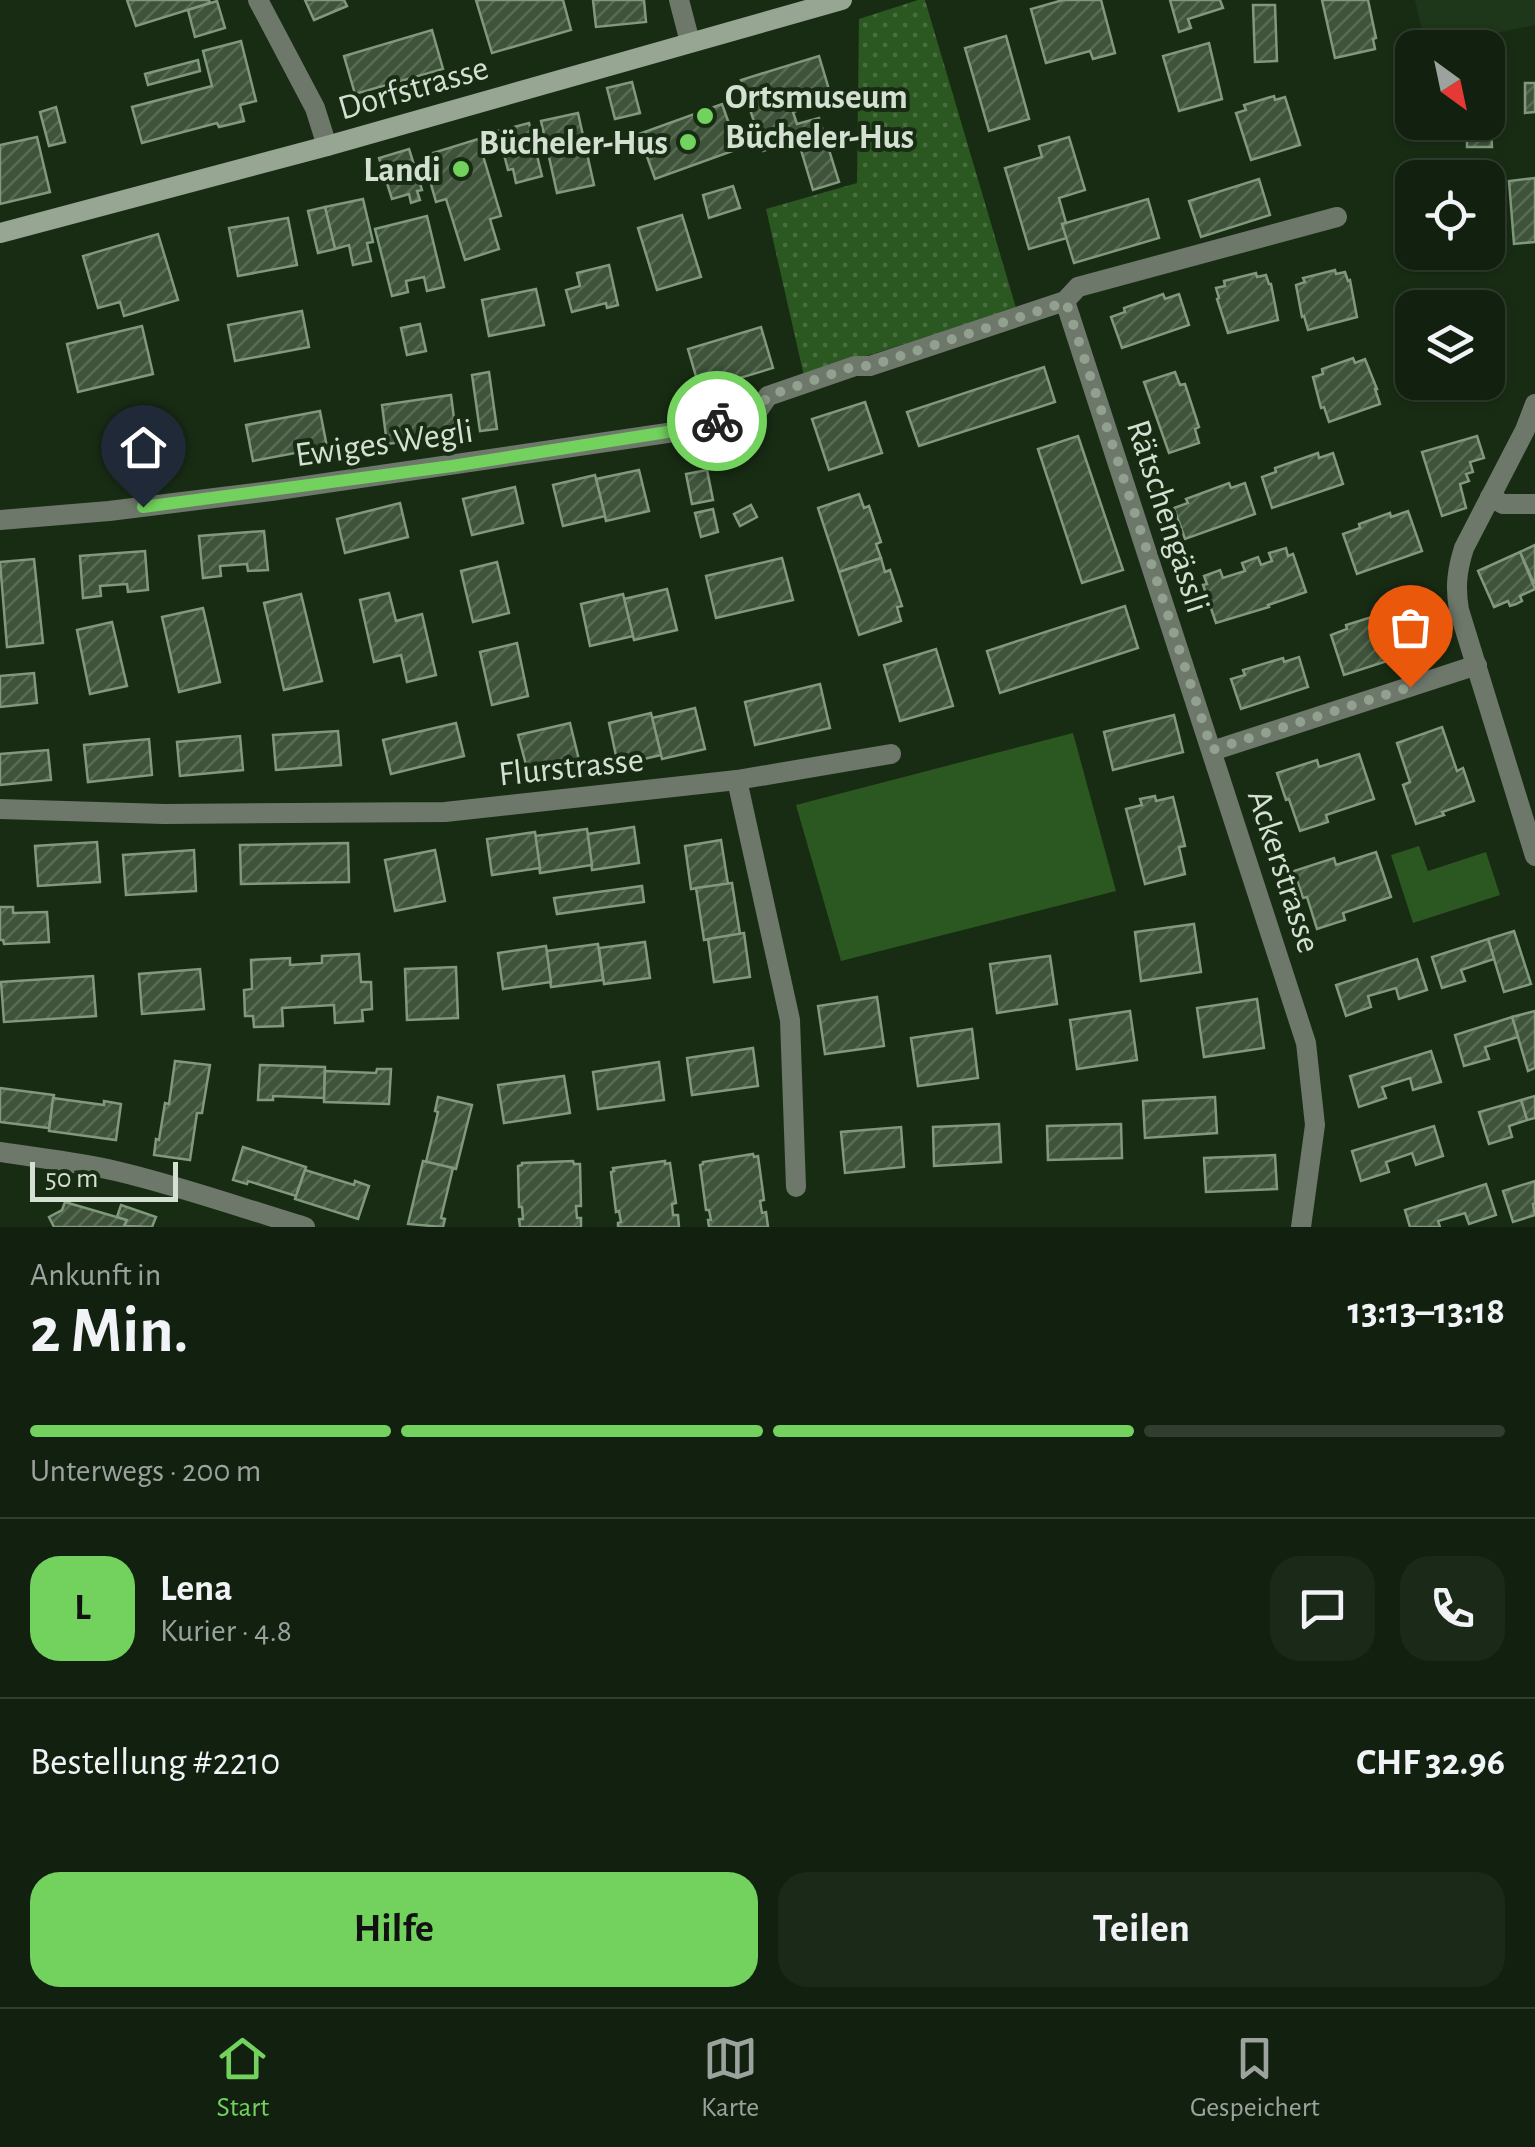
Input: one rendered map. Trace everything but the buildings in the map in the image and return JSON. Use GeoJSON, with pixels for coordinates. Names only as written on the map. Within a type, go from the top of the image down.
{"type":"FeatureCollection","features":[{"type":"Feature","properties":{"kind":"main road","name":"Dorfstrasse"},"geometry":{"type":"LineString","coordinates":[[0,233],[326,146],[842,0]]}},
{"type":"Feature","properties":{"kind":"street"},"geometry":{"type":"LineString","coordinates":[[258,0],[315,108],[326,146]]}},
{"type":"Feature","properties":{"kind":"street"},"geometry":{"type":"LineString","coordinates":[[679,0],[690,42]]}},
{"type":"Feature","properties":{"kind":"street"},"geometry":{"type":"LineString","coordinates":[[1066,302],[1078,287],[1338,217]]}},
{"type":"Feature","properties":{"kind":"street","name":"Ewiges Wegli"},"geometry":{"type":"LineString","coordinates":[[0,520],[271,491],[680,430],[759,408],[768,396],[855,366],[870,366],[1066,302]]}},
{"type":"Feature","properties":{"kind":"street","name":"Rätschengässli"},"geometry":{"type":"LineString","coordinates":[[1066,302],[1212,750]]}},
{"type":"Feature","properties":{"kind":"street"},"geometry":{"type":"LineString","coordinates":[[1535,404],[1526,430],[1464,548],[1455,586],[1458,610],[1535,856]]}},
{"type":"Feature","properties":{"kind":"street"},"geometry":{"type":"LineString","coordinates":[[1490,497],[1503,504],[1535,504]]}},
{"type":"Feature","properties":{"kind":"street"},"geometry":{"type":"LineString","coordinates":[[1212,750],[1477,665]]}},
{"type":"Feature","properties":{"kind":"street","name":"Ackerstrasse"},"geometry":{"type":"LineString","coordinates":[[1212,750],[1306,1042],[1315,1125],[1302,1227]]}},
{"type":"Feature","properties":{"kind":"street","name":"Flurstrasse"},"geometry":{"type":"LineString","coordinates":[[0,809],[164,814],[445,812],[737,780],[891,754]]}},
{"type":"Feature","properties":{"kind":"street"},"geometry":{"type":"LineString","coordinates":[[737,780],[790,1020],[796,1186]]}},
{"type":"Feature","properties":{"kind":"street"},"geometry":{"type":"LineString","coordinates":[[0,1152],[78,1162],[119,1172],[304,1227]]}},
{"type":"Feature","properties":{"kind":"shaded area"},"geometry":{"type":"Polygon","coordinates":[[[1415,0],[1535,0],[1535,25],[1505,31],[1422,30],[1415,0]]]}},
{"type":"Feature","properties":{"kind":"green space"},"geometry":{"type":"Polygon","coordinates":[[[925,0],[1016,308],[804,376],[766,209],[857,183],[859,19],[925,0]]]}},
{"type":"Feature","properties":{"kind":"green space"},"geometry":{"type":"Polygon","coordinates":[[[1073,733],[1116,891],[841,961],[796,805],[1073,733]]]}},
{"type":"Feature","properties":{"kind":"green space"},"geometry":{"type":"Polygon","coordinates":[[[1419,846],[1428,871],[1486,852],[1500,895],[1413,923],[1391,855],[1419,846]]]}},
{"type":"Feature","properties":{"kind":"way so far"},"geometry":{"type":"LineString","coordinates":[[717,421],[759,408],[768,396],[855,366],[870,366],[1066,302],[1212,750],[1410,687]]}},
{"type":"Feature","properties":{"kind":"place","name":"Ortsmuseum Bücheler-Hus"},"geometry":{"type":"Point","coordinates":[705,116]}},
{"type":"Feature","properties":{"kind":"place","name":"Bücheler-Hus"},"geometry":{"type":"Point","coordinates":[688,142]}},
{"type":"Feature","properties":{"kind":"place","name":"Landi"},"geometry":{"type":"Point","coordinates":[461,169]}},
{"type":"Feature","properties":{"kind":"route"},"geometry":{"type":"LineString","coordinates":[[143,507],[452,466],[717,421]]}}]}
